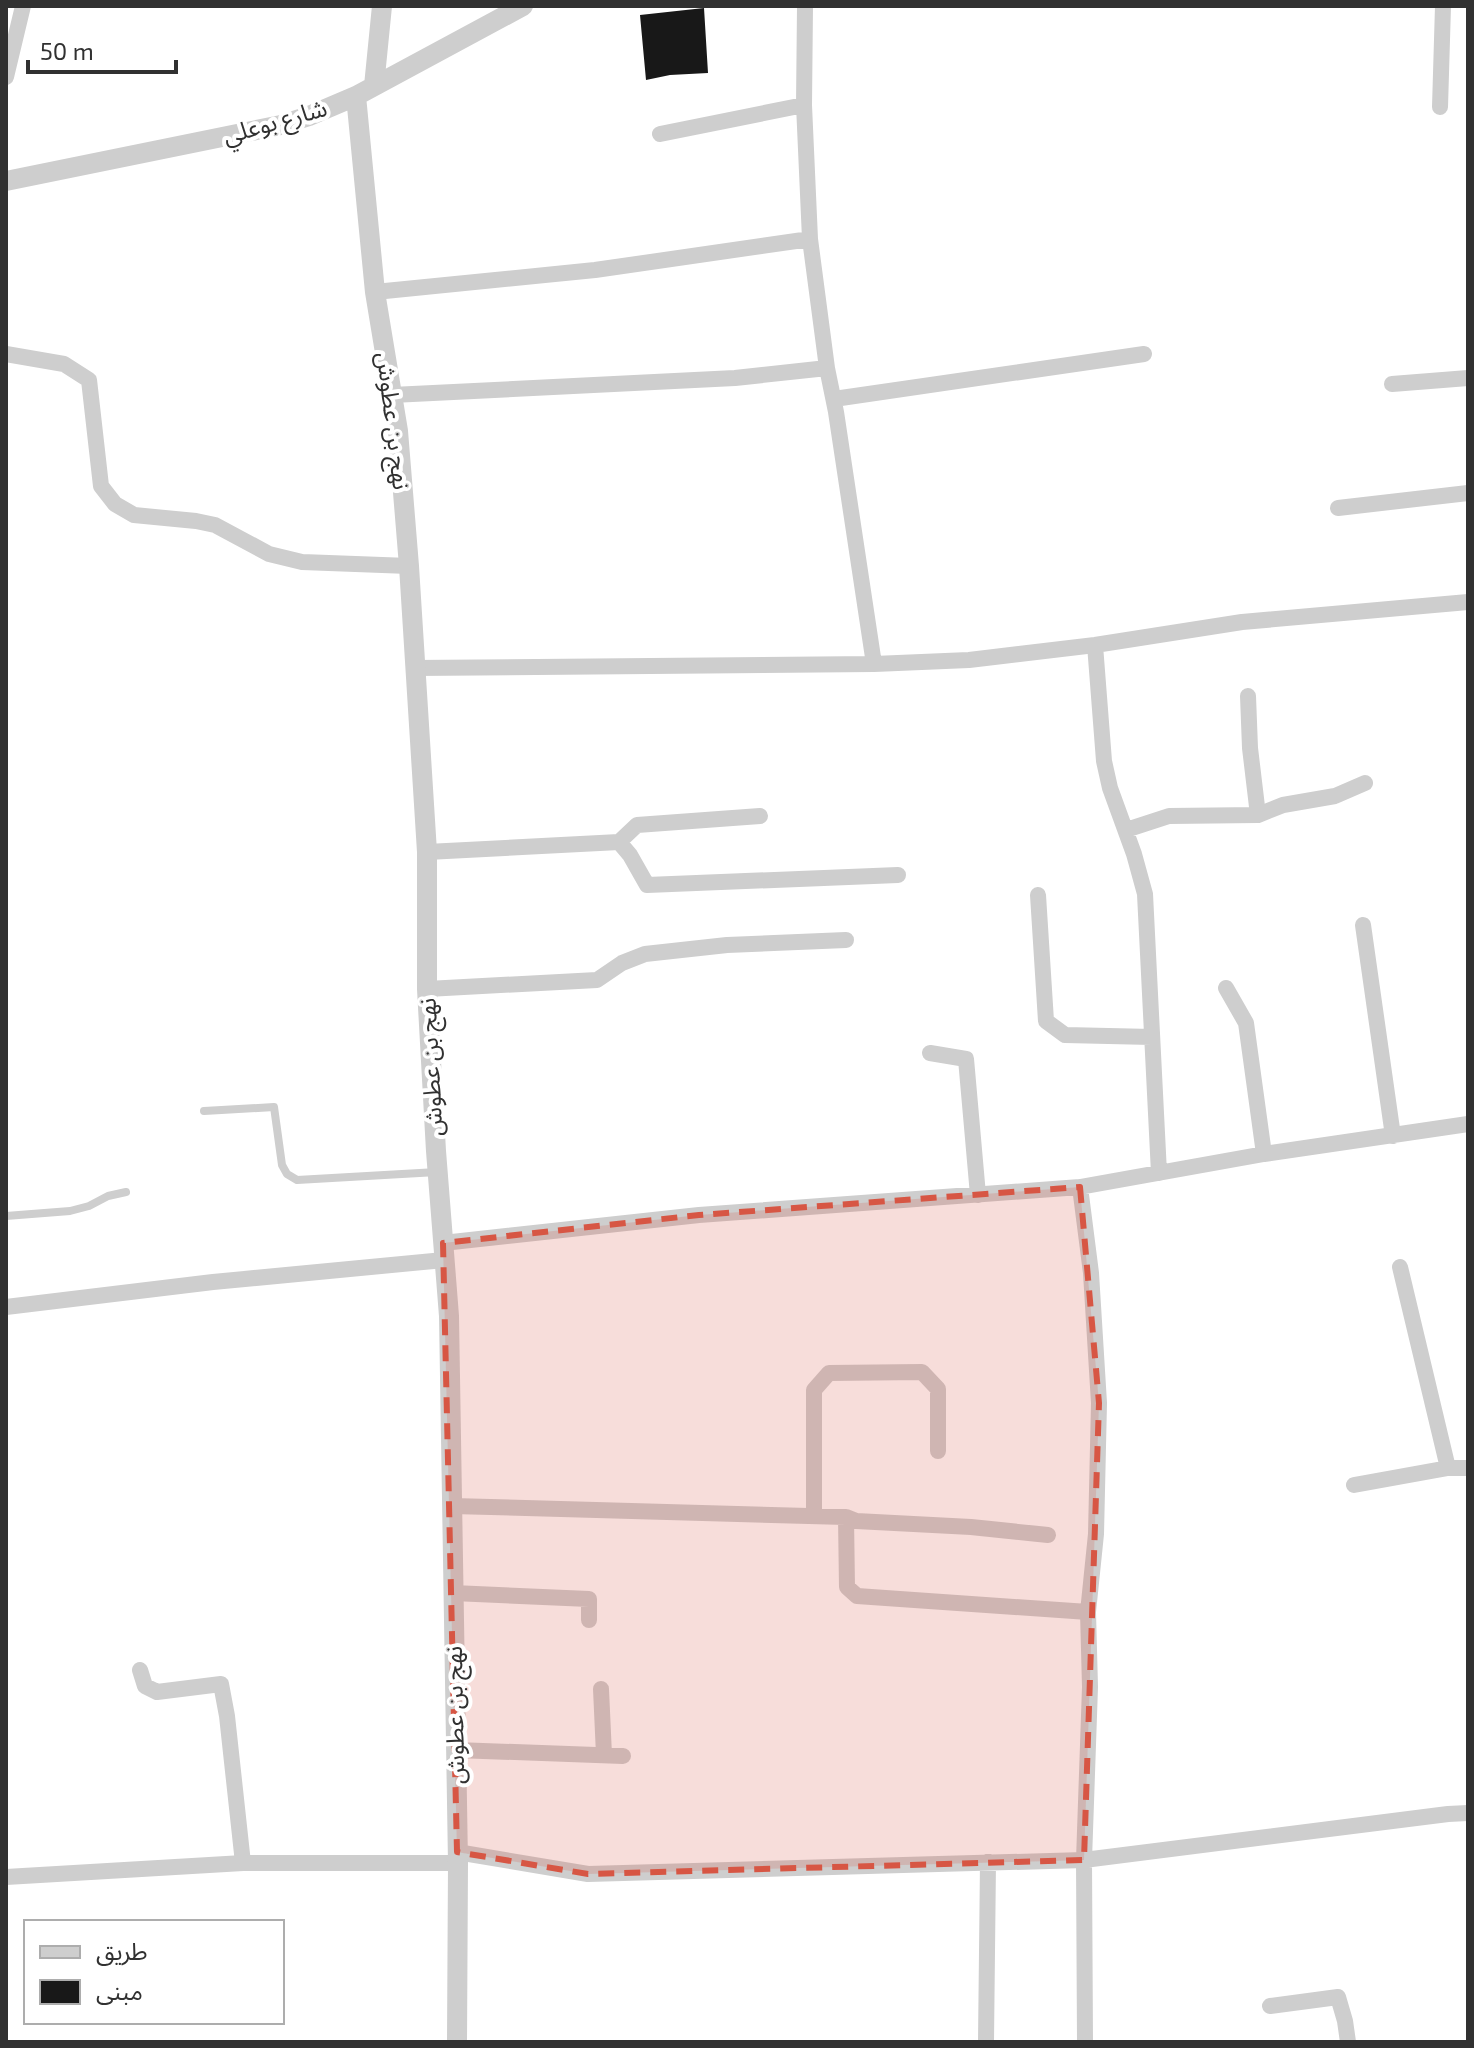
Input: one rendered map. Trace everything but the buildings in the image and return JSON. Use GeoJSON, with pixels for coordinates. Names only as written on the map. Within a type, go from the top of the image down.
{"type":"FeatureCollection","features":[{"type":"Feature","properties":{"kind":"street"},"geometry":{"type":"LineString","coordinates":[[6,77],[23,6]]}},
{"type":"Feature","properties":{"kind":"street","name":"نهج بن عطوش"},"geometry":{"type":"LineString","coordinates":[[382,6],[365,91],[375,292],[398,431],[409,566],[427,852],[427,989],[449,1316],[458,1857],[457,2042]]}},
{"type":"Feature","properties":{"kind":"street","name":"شارع بوعلي"},"geometry":{"type":"LineString","coordinates":[[6,181],[281,125],[309,116],[365,91],[523,6]]}},
{"type":"Feature","properties":{"kind":"street"},"geometry":{"type":"LineString","coordinates":[[805,6],[804,105],[810,239],[874,664]]}},
{"type":"Feature","properties":{"kind":"street"},"geometry":{"type":"LineString","coordinates":[[1440,107],[1443,6]]}},
{"type":"Feature","properties":{"kind":"street"},"geometry":{"type":"LineString","coordinates":[[660,134],[804,105]]}},
{"type":"Feature","properties":{"kind":"street"},"geometry":{"type":"LineString","coordinates":[[375,292],[595,270],[810,239]]}},
{"type":"Feature","properties":{"kind":"street"},"geometry":{"type":"LineString","coordinates":[[6,354],[64,364],[89,380],[101,486],[115,504],[134,515],[215,525],[269,554],[302,562],[409,566]]}},
{"type":"Feature","properties":{"kind":"street"},"geometry":{"type":"LineString","coordinates":[[834,399],[1144,354]]}},
{"type":"Feature","properties":{"kind":"street"},"geometry":{"type":"LineString","coordinates":[[392,395],[735,378],[827,368]]}},
{"type":"Feature","properties":{"kind":"street"},"geometry":{"type":"LineString","coordinates":[[1392,384],[1468,378]]}},
{"type":"Feature","properties":{"kind":"street"},"geometry":{"type":"LineString","coordinates":[[1338,508],[1468,493]]}},
{"type":"Feature","properties":{"kind":"street"},"geometry":{"type":"LineString","coordinates":[[414,668],[874,664],[969,660],[1095,645],[1242,622],[1468,602]]}},
{"type":"Feature","properties":{"kind":"street"},"geometry":{"type":"LineString","coordinates":[[1095,645],[1104,761],[1145,894],[1159,1173]]}},
{"type":"Feature","properties":{"kind":"street"},"geometry":{"type":"LineString","coordinates":[[1248,696],[1258,815]]}},
{"type":"Feature","properties":{"kind":"street"},"geometry":{"type":"LineString","coordinates":[[1126,830],[1169,816],[1258,815],[1283,805],[1335,796],[1365,783]]}},
{"type":"Feature","properties":{"kind":"street"},"geometry":{"type":"LineString","coordinates":[[427,852],[619,842],[637,825],[760,816]]}},
{"type":"Feature","properties":{"kind":"street"},"geometry":{"type":"LineString","coordinates":[[619,842],[647,885],[898,875]]}},
{"type":"Feature","properties":{"kind":"street"},"geometry":{"type":"LineString","coordinates":[[1038,895],[1046,1021],[1065,1035],[1152,1037]]}},
{"type":"Feature","properties":{"kind":"street"},"geometry":{"type":"LineString","coordinates":[[1363,925],[1393,1136]]}},
{"type":"Feature","properties":{"kind":"street"},"geometry":{"type":"LineString","coordinates":[[427,989],[597,980],[622,963],[645,954],[727,945],[846,940]]}},
{"type":"Feature","properties":{"kind":"street"},"geometry":{"type":"LineString","coordinates":[[1226,988],[1246,1023],[1264,1154]]}},
{"type":"Feature","properties":{"kind":"street"},"geometry":{"type":"LineString","coordinates":[[930,1053],[966,1059],[978,1195]]}},
{"type":"Feature","properties":{"kind":"street"},"geometry":{"type":"LineString","coordinates":[[6,1307],[444,1252],[699,1215],[1080,1187],[1264,1154],[1468,1124]]}},
{"type":"Feature","properties":{"kind":"street"},"geometry":{"type":"LineString","coordinates":[[1080,1187],[1091,1273],[1099,1403],[1096,1534],[1088,1612],[1090,1687],[1084,1860],[1085,2042]]}},
{"type":"Feature","properties":{"kind":"street"},"geometry":{"type":"LineString","coordinates":[[1400,1267],[1448,1468]]}},
{"type":"Feature","properties":{"kind":"street"},"geometry":{"type":"LineString","coordinates":[[814,1516],[814,1390],[829,1373],[922,1372],[938,1389],[938,1451]]}},
{"type":"Feature","properties":{"kind":"street"},"geometry":{"type":"LineString","coordinates":[[1354,1485],[1448,1468],[1468,1468]]}},
{"type":"Feature","properties":{"kind":"street"},"geometry":{"type":"LineString","coordinates":[[452,1506],[846,1517],[856,1521],[1048,1535]]}},
{"type":"Feature","properties":{"kind":"street"},"geometry":{"type":"LineString","coordinates":[[846,1517],[847,1587],[857,1596],[1088,1612]]}},
{"type":"Feature","properties":{"kind":"street"},"geometry":{"type":"LineString","coordinates":[[453,1593],[589,1599],[589,1620]]}},
{"type":"Feature","properties":{"kind":"street"},"geometry":{"type":"LineString","coordinates":[[140,1670],[145,1686],[157,1692],[221,1684],[243,1863]]}},
{"type":"Feature","properties":{"kind":"street"},"geometry":{"type":"LineString","coordinates":[[601,1689],[604,1755]]}},
{"type":"Feature","properties":{"kind":"street"},"geometry":{"type":"LineString","coordinates":[[456,1750],[623,1756]]}},
{"type":"Feature","properties":{"kind":"street"},"geometry":{"type":"LineString","coordinates":[[6,1877],[243,1863],[458,1857],[588,1874],[1084,1860],[1468,1813]]}},
{"type":"Feature","properties":{"kind":"street"},"geometry":{"type":"LineString","coordinates":[[986,2042],[988,1862]]}},
{"type":"Feature","properties":{"kind":"street"},"geometry":{"type":"LineString","coordinates":[[1270,2006],[1338,1997],[1348,2042]]}},
{"type":"Feature","properties":{"kind":"lane"},"geometry":{"type":"LineString","coordinates":[[204,1111],[274,1107],[282,1165],[287,1174],[297,1180],[437,1172]]}},
{"type":"Feature","properties":{"kind":"lane"},"geometry":{"type":"LineString","coordinates":[[6,1216],[70,1211],[126,1192]]}},
{"type":"Feature","properties":{"kind":"highlighted area"},"geometry":{"type":"Polygon","coordinates":[[[1080,1187],[1099,1403],[1084,1860],[588,1874],[457,1852],[443,1243],[699,1215],[1080,1187]]]}}]}
